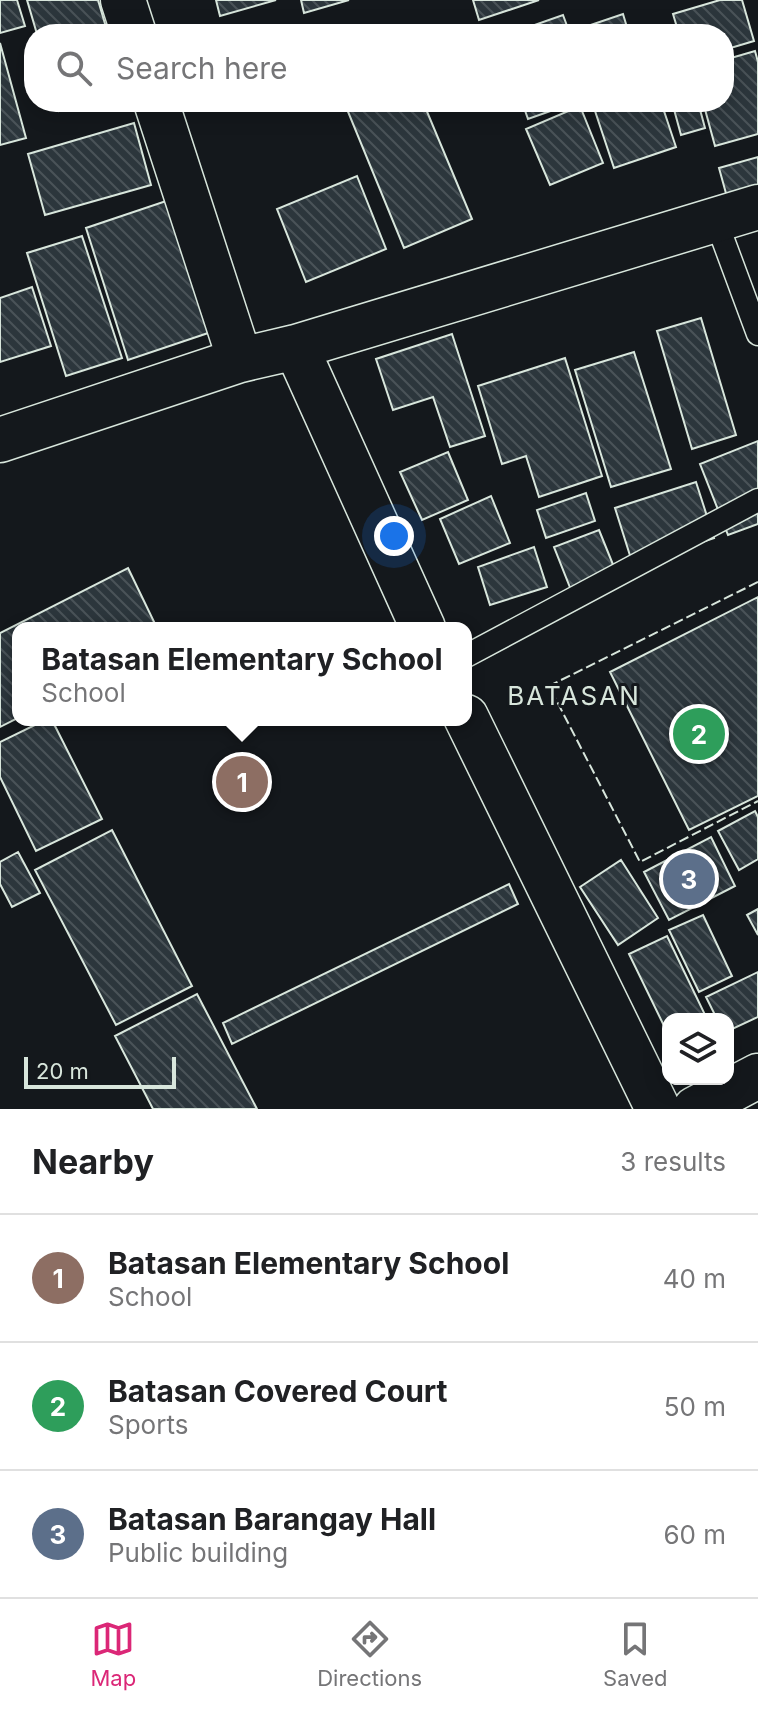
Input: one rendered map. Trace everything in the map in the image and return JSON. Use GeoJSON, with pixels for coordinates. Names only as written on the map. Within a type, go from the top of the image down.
{"type":"FeatureCollection","features":[{"type":"Feature","properties":{"kind":"street"},"geometry":{"type":"LineString","coordinates":[[123,0],[131,24]]}},
{"type":"Feature","properties":{"kind":"street"},"geometry":{"type":"LineString","coordinates":[[159,112],[240,360]]}},
{"type":"Feature","properties":{"kind":"street"},"geometry":{"type":"LineString","coordinates":[[0,440],[240,360],[296,347],[758,207]]}},
{"type":"Feature","properties":{"kind":"street"},"geometry":{"type":"LineString","coordinates":[[296,347],[420,622]]}},
{"type":"Feature","properties":{"kind":"street"},"geometry":{"type":"LineString","coordinates":[[470,726],[658,1109]]}},
{"type":"Feature","properties":{"kind":"street"},"geometry":{"type":"LineString","coordinates":[[695,1109],[758,1076]]}},
{"type":"Feature","properties":{"kind":"lane"},"geometry":{"type":"LineString","coordinates":[[715,218],[758,334]]}},
{"type":"Feature","properties":{"kind":"lane"},"geometry":{"type":"LineString","coordinates":[[472,653],[758,500]]}},
{"type":"Feature","properties":{"kind":"building"},"geometry":{"type":"Polygon","coordinates":[[[0,0],[17,0],[24,26],[0,33],[0,0]]]}},
{"type":"Feature","properties":{"kind":"building"},"geometry":{"type":"Polygon","coordinates":[[[27,0],[98,0],[105,24],[34,24],[27,0]]]}},
{"type":"Feature","properties":{"kind":"building"},"geometry":{"type":"Polygon","coordinates":[[[216,0],[276,0],[220,16],[216,0]]]}},
{"type":"Feature","properties":{"kind":"building"},"geometry":{"type":"Polygon","coordinates":[[[301,0],[349,0],[304,13],[301,0]]]}},
{"type":"Feature","properties":{"kind":"building"},"geometry":{"type":"Polygon","coordinates":[[[473,0],[539,0],[479,20],[473,0]]]}},
{"type":"Feature","properties":{"kind":"building"},"geometry":{"type":"Polygon","coordinates":[[[720,0],[742,0],[754,41],[734,47],[734,24],[676,24],[673,14],[720,0]]]}},
{"type":"Feature","properties":{"kind":"building"},"geometry":{"type":"Polygon","coordinates":[[[623,14],[626,24],[594,24],[623,14]]]}},
{"type":"Feature","properties":{"kind":"building"},"geometry":{"type":"Polygon","coordinates":[[[563,15],[566,24],[537,24],[563,15]]]}},
{"type":"Feature","properties":{"kind":"building"},"geometry":{"type":"Polygon","coordinates":[[[0,43],[26,138],[0,145],[0,43]]]}},
{"type":"Feature","properties":{"kind":"building"},"geometry":{"type":"Polygon","coordinates":[[[755,51],[758,62],[758,134],[715,146],[706,112],[734,112],[734,57],[755,51]]]}},
{"type":"Feature","properties":{"kind":"building"},"geometry":{"type":"Polygon","coordinates":[[[348,112],[427,112],[472,219],[404,248],[348,112]]]}},
{"type":"Feature","properties":{"kind":"building"},"geometry":{"type":"Polygon","coordinates":[[[526,112],[548,112],[528,119],[526,112]]]}},
{"type":"Feature","properties":{"kind":"building"},"geometry":{"type":"Polygon","coordinates":[[[566,112],[582,112],[603,163],[550,185],[526,129],[566,112]]]}},
{"type":"Feature","properties":{"kind":"building"},"geometry":{"type":"Polygon","coordinates":[[[595,112],[664,112],[676,147],[614,168],[595,112]]]}},
{"type":"Feature","properties":{"kind":"building"},"geometry":{"type":"Polygon","coordinates":[[[675,112],[701,112],[705,128],[681,135],[675,112]]]}},
{"type":"Feature","properties":{"kind":"building"},"geometry":{"type":"Polygon","coordinates":[[[134,123],[151,185],[45,215],[28,154],[134,123]]]}},
{"type":"Feature","properties":{"kind":"building"},"geometry":{"type":"Polygon","coordinates":[[[758,157],[758,188],[727,197],[719,168],[758,157]]]}},
{"type":"Feature","properties":{"kind":"building"},"geometry":{"type":"Polygon","coordinates":[[[357,176],[386,249],[306,282],[277,209],[357,176]]]}},
{"type":"Feature","properties":{"kind":"building"},"geometry":{"type":"Polygon","coordinates":[[[178,197],[220,329],[128,360],[86,228],[178,197]]]}},
{"type":"Feature","properties":{"kind":"building"},"geometry":{"type":"Polygon","coordinates":[[[82,236],[122,358],[66,376],[27,253],[82,236]]]}},
{"type":"Feature","properties":{"kind":"building"},"geometry":{"type":"Polygon","coordinates":[[[32,287],[51,346],[0,362],[0,298],[32,287]]]}},
{"type":"Feature","properties":{"kind":"building"},"geometry":{"type":"Polygon","coordinates":[[[701,318],[736,435],[692,449],[657,331],[701,318]]]}},
{"type":"Feature","properties":{"kind":"building"},"geometry":{"type":"Polygon","coordinates":[[[452,334],[485,436],[450,447],[433,397],[393,410],[376,359],[452,334]]]}},
{"type":"Feature","properties":{"kind":"building"},"geometry":{"type":"Polygon","coordinates":[[[634,352],[671,469],[611,487],[575,370],[634,352]]]}},
{"type":"Feature","properties":{"kind":"building"},"geometry":{"type":"Polygon","coordinates":[[[565,358],[602,476],[539,497],[526,456],[502,464],[478,386],[565,358]]]}},
{"type":"Feature","properties":{"kind":"building"},"geometry":{"type":"Polygon","coordinates":[[[758,441],[758,524],[728,535],[700,464],[758,441]]]}},
{"type":"Feature","properties":{"kind":"building"},"geometry":{"type":"Polygon","coordinates":[[[448,452],[468,500],[422,520],[400,472],[448,452]]]}},
{"type":"Feature","properties":{"kind":"building"},"geometry":{"type":"Polygon","coordinates":[[[696,482],[714,538],[633,565],[615,508],[696,482]]]}},
{"type":"Feature","properties":{"kind":"building"},"geometry":{"type":"Polygon","coordinates":[[[586,493],[595,521],[546,538],[537,510],[586,493]]]}},
{"type":"Feature","properties":{"kind":"building"},"geometry":{"type":"Polygon","coordinates":[[[491,496],[510,543],[459,564],[440,519],[491,496]]]}},
{"type":"Feature","properties":{"kind":"building"},"geometry":{"type":"Polygon","coordinates":[[[599,530],[616,572],[571,590],[554,547],[599,530]]]}},
{"type":"Feature","properties":{"kind":"building"},"geometry":{"type":"Polygon","coordinates":[[[534,547],[547,587],[490,605],[478,567],[534,547]]]}},
{"type":"Feature","properties":{"kind":"building"},"geometry":{"type":"Polygon","coordinates":[[[128,568],[154,622],[22,622],[128,568]]]}},
{"type":"Feature","properties":{"kind":"building"},"geometry":{"type":"Polygon","coordinates":[[[758,597],[758,796],[689,830],[610,672],[758,597]]]}},
{"type":"Feature","properties":{"kind":"building"},"geometry":{"type":"Polygon","coordinates":[[[12,627],[12,721],[0,727],[0,633],[12,627]]]}},
{"type":"Feature","properties":{"kind":"building"},"geometry":{"type":"Polygon","coordinates":[[[33,726],[55,726],[102,819],[36,851],[0,777],[0,742],[33,726]]]}},
{"type":"Feature","properties":{"kind":"building"},"geometry":{"type":"Polygon","coordinates":[[[755,811],[758,817],[758,859],[739,870],[718,831],[755,811]]]}},
{"type":"Feature","properties":{"kind":"building"},"geometry":{"type":"Polygon","coordinates":[[[112,830],[192,986],[116,1025],[35,870],[112,830]]]}},
{"type":"Feature","properties":{"kind":"building"},"geometry":{"type":"Polygon","coordinates":[[[711,837],[735,886],[669,920],[644,872],[711,837]]]}},
{"type":"Feature","properties":{"kind":"building"},"geometry":{"type":"Polygon","coordinates":[[[18,852],[40,893],[12,907],[0,884],[0,862],[18,852]]]}},
{"type":"Feature","properties":{"kind":"building"},"geometry":{"type":"Polygon","coordinates":[[[621,860],[658,918],[618,945],[580,887],[621,860]]]}},
{"type":"Feature","properties":{"kind":"building"},"geometry":{"type":"Polygon","coordinates":[[[509,884],[518,904],[232,1044],[223,1023],[509,884]]]}},
{"type":"Feature","properties":{"kind":"building"},"geometry":{"type":"Polygon","coordinates":[[[758,909],[758,935],[747,915],[758,909]]]}},
{"type":"Feature","properties":{"kind":"building"},"geometry":{"type":"Polygon","coordinates":[[[703,915],[732,976],[699,992],[669,930],[703,915]]]}},
{"type":"Feature","properties":{"kind":"building"},"geometry":{"type":"Polygon","coordinates":[[[667,936],[704,1013],[662,1013],[662,1022],[629,954],[667,936]]]}},
{"type":"Feature","properties":{"kind":"building"},"geometry":{"type":"Polygon","coordinates":[[[758,972],[758,1017],[734,1028],[734,1013],[714,1013],[706,997],[758,972]]]}},
{"type":"Feature","properties":{"kind":"building"},"geometry":{"type":"Polygon","coordinates":[[[197,994],[257,1109],[153,1109],[115,1036],[197,994]]]}},
{"type":"Feature","properties":{"kind":"fence"},"geometry":{"type":"LineString","coordinates":[[758,582],[549,686],[640,862],[758,801]]}},
{"type":"Feature","properties":{"kind":"place","name":"Batasan Covered Court"},"geometry":{"type":"Point","coordinates":[699,734]}},
{"type":"Feature","properties":{"kind":"place","name":"Batasan Elementary School"},"geometry":{"type":"Point","coordinates":[242,782]}},
{"type":"Feature","properties":{"kind":"place","name":"Batasan Barangay Hall"},"geometry":{"type":"Point","coordinates":[689,879]}},
{"type":"Feature","properties":{"kind":"district","name":"BATASAN"},"geometry":{"type":"Point","coordinates":[574,696]}}]}
